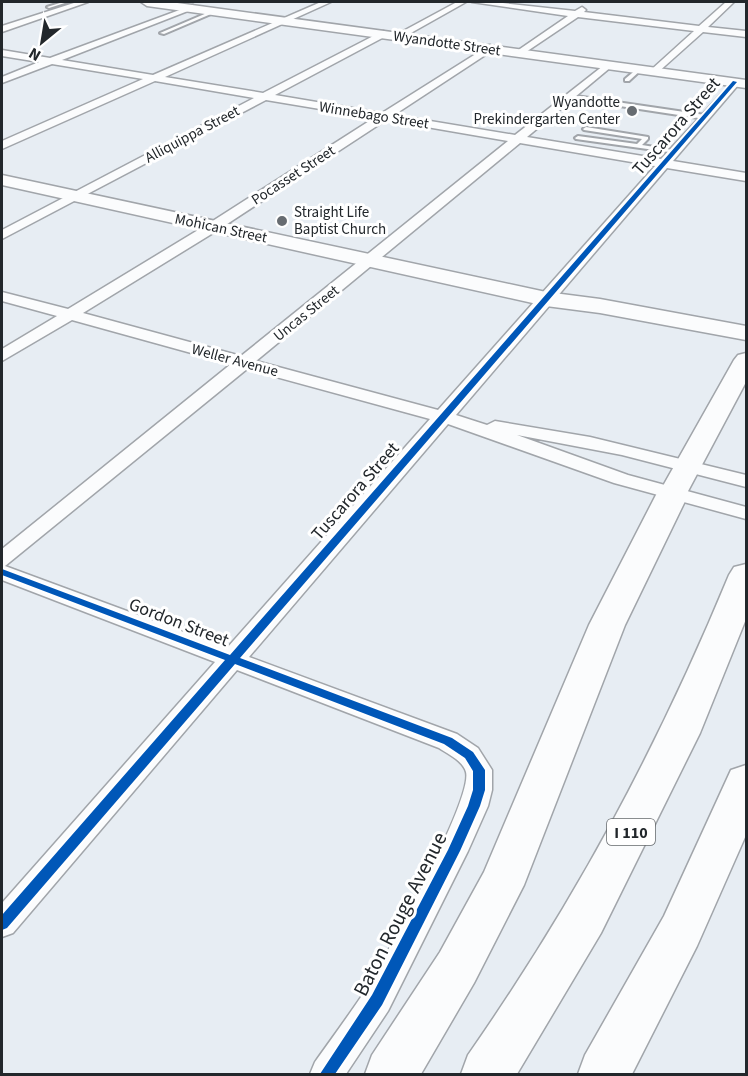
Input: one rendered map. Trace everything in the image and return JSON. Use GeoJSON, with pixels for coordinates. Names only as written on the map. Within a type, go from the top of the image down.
{"type":"FeatureCollection","features":[{"type":"Feature","properties":{"kind":"highway"},"geometry":{"type":"LineString","coordinates":[[392,1074],[473,941],[534,810],[599,644],[647,538],[681,480]]}},
{"type":"Feature","properties":{"kind":"highway","name":"I 110"},"geometry":{"type":"LineString","coordinates":[[487,1074],[566,947],[645,805],[698,693],[747,575]]}},
{"type":"Feature","properties":{"kind":"highway"},"geometry":{"type":"LineString","coordinates":[[604,1074],[648,996],[683,926],[747,782]]}},
{"type":"Feature","properties":{"kind":"street"},"geometry":{"type":"LineString","coordinates":[[2,29],[84,2]]}},
{"type":"Feature","properties":{"kind":"street","name":"Wyandotte Street"},"geometry":{"type":"LineString","coordinates":[[147,2],[188,5],[216,11],[741,83]]}},
{"type":"Feature","properties":{"kind":"street"},"geometry":{"type":"LineString","coordinates":[[2,145],[327,2]]}},
{"type":"Feature","properties":{"kind":"street"},"geometry":{"type":"LineString","coordinates":[[399,36],[462,2]]}},
{"type":"Feature","properties":{"kind":"street"},"geometry":{"type":"LineString","coordinates":[[476,2],[747,34]]}},
{"type":"Feature","properties":{"kind":"street"},"geometry":{"type":"LineString","coordinates":[[520,52],[596,2]]}},
{"type":"Feature","properties":{"kind":"street"},"geometry":{"type":"LineString","coordinates":[[656,71],[730,2]]}},
{"type":"Feature","properties":{"kind":"street"},"geometry":{"type":"LineString","coordinates":[[2,80],[188,5]]}},
{"type":"Feature","properties":{"kind":"street","name":"Alliquippa Street"},"geometry":{"type":"LineString","coordinates":[[2,235],[383,34]]}},
{"type":"Feature","properties":{"kind":"street","name":"Pocasset Street"},"geometry":{"type":"LineString","coordinates":[[2,356],[213,226],[490,48]]}},
{"type":"Feature","properties":{"kind":"street","name":"Winnebago Street"},"geometry":{"type":"LineString","coordinates":[[2,53],[518,139],[671,157],[747,177]]}},
{"type":"Feature","properties":{"kind":"street","name":"Uncas Street"},"geometry":{"type":"LineString","coordinates":[[2,560],[608,64]]}},
{"type":"Feature","properties":{"kind":"street","name":"Tuscarora Street"},"geometry":{"type":"LineString","coordinates":[[2,924],[231,658],[705,117],[741,83]]}},
{"type":"Feature","properties":{"kind":"street","name":"Mohican Street"},"geometry":{"type":"LineString","coordinates":[[2,180],[546,299],[661,333],[747,354]]}},
{"type":"Feature","properties":{"kind":"street","name":"Weller Avenue"},"geometry":{"type":"LineString","coordinates":[[2,296],[468,424],[600,472],[681,480],[747,481]]}},
{"type":"Feature","properties":{"kind":"street","name":"Mohican Street"},"geometry":{"type":"LineString","coordinates":[[546,299],[600,306],[747,333]]}},
{"type":"Feature","properties":{"kind":"street"},"geometry":{"type":"LineString","coordinates":[[681,480],[747,360]]}},
{"type":"Feature","properties":{"kind":"street","name":"Weller Avenue"},"geometry":{"type":"LineString","coordinates":[[468,424],[526,430],[681,480],[747,513]]}},
{"type":"Feature","properties":{"kind":"street","name":"Gordon Street"},"geometry":{"type":"LineString","coordinates":[[2,572],[448,741],[475,762]]}},
{"type":"Feature","properties":{"kind":"street","name":"Baton Rouge Avenue"},"geometry":{"type":"LineString","coordinates":[[327,1074],[377,1000],[454,851],[480,790],[479,770],[475,762]]}},
{"type":"Feature","properties":{"kind":"lane"},"geometry":{"type":"LineString","coordinates":[[49,8],[66,2]]}},
{"type":"Feature","properties":{"kind":"lane"},"geometry":{"type":"LineString","coordinates":[[162,33],[216,11]]}},
{"type":"Feature","properties":{"kind":"lane"},"geometry":{"type":"LineString","coordinates":[[627,80],[640,69]]}},
{"type":"Feature","properties":{"kind":"lane"},"geometry":{"type":"LineString","coordinates":[[569,97],[705,117]]}},
{"type":"Feature","properties":{"kind":"lane"},"geometry":{"type":"LineString","coordinates":[[578,138],[636,147],[646,138],[586,129]]}},
{"type":"Feature","properties":{"kind":"lane"},"geometry":{"type":"LineString","coordinates":[[639,145],[671,157]]}},
{"type":"Feature","properties":{"kind":"cycle path"},"geometry":{"type":"LineString","coordinates":[[2,924],[735,82]]}},
{"type":"Feature","properties":{"kind":"cycle path"},"geometry":{"type":"LineString","coordinates":[[2,572],[448,741],[469,755],[479,770],[479,790],[454,851],[377,1000],[327,1074]]}},
{"type":"Feature","properties":{"kind":"place","name":"Wyandotte Prekindergarten Center"},"geometry":{"type":"Point","coordinates":[632,111]}},
{"type":"Feature","properties":{"kind":"place","name":"Straight Life Baptist Church"},"geometry":{"type":"Point","coordinates":[282,221]}}]}
